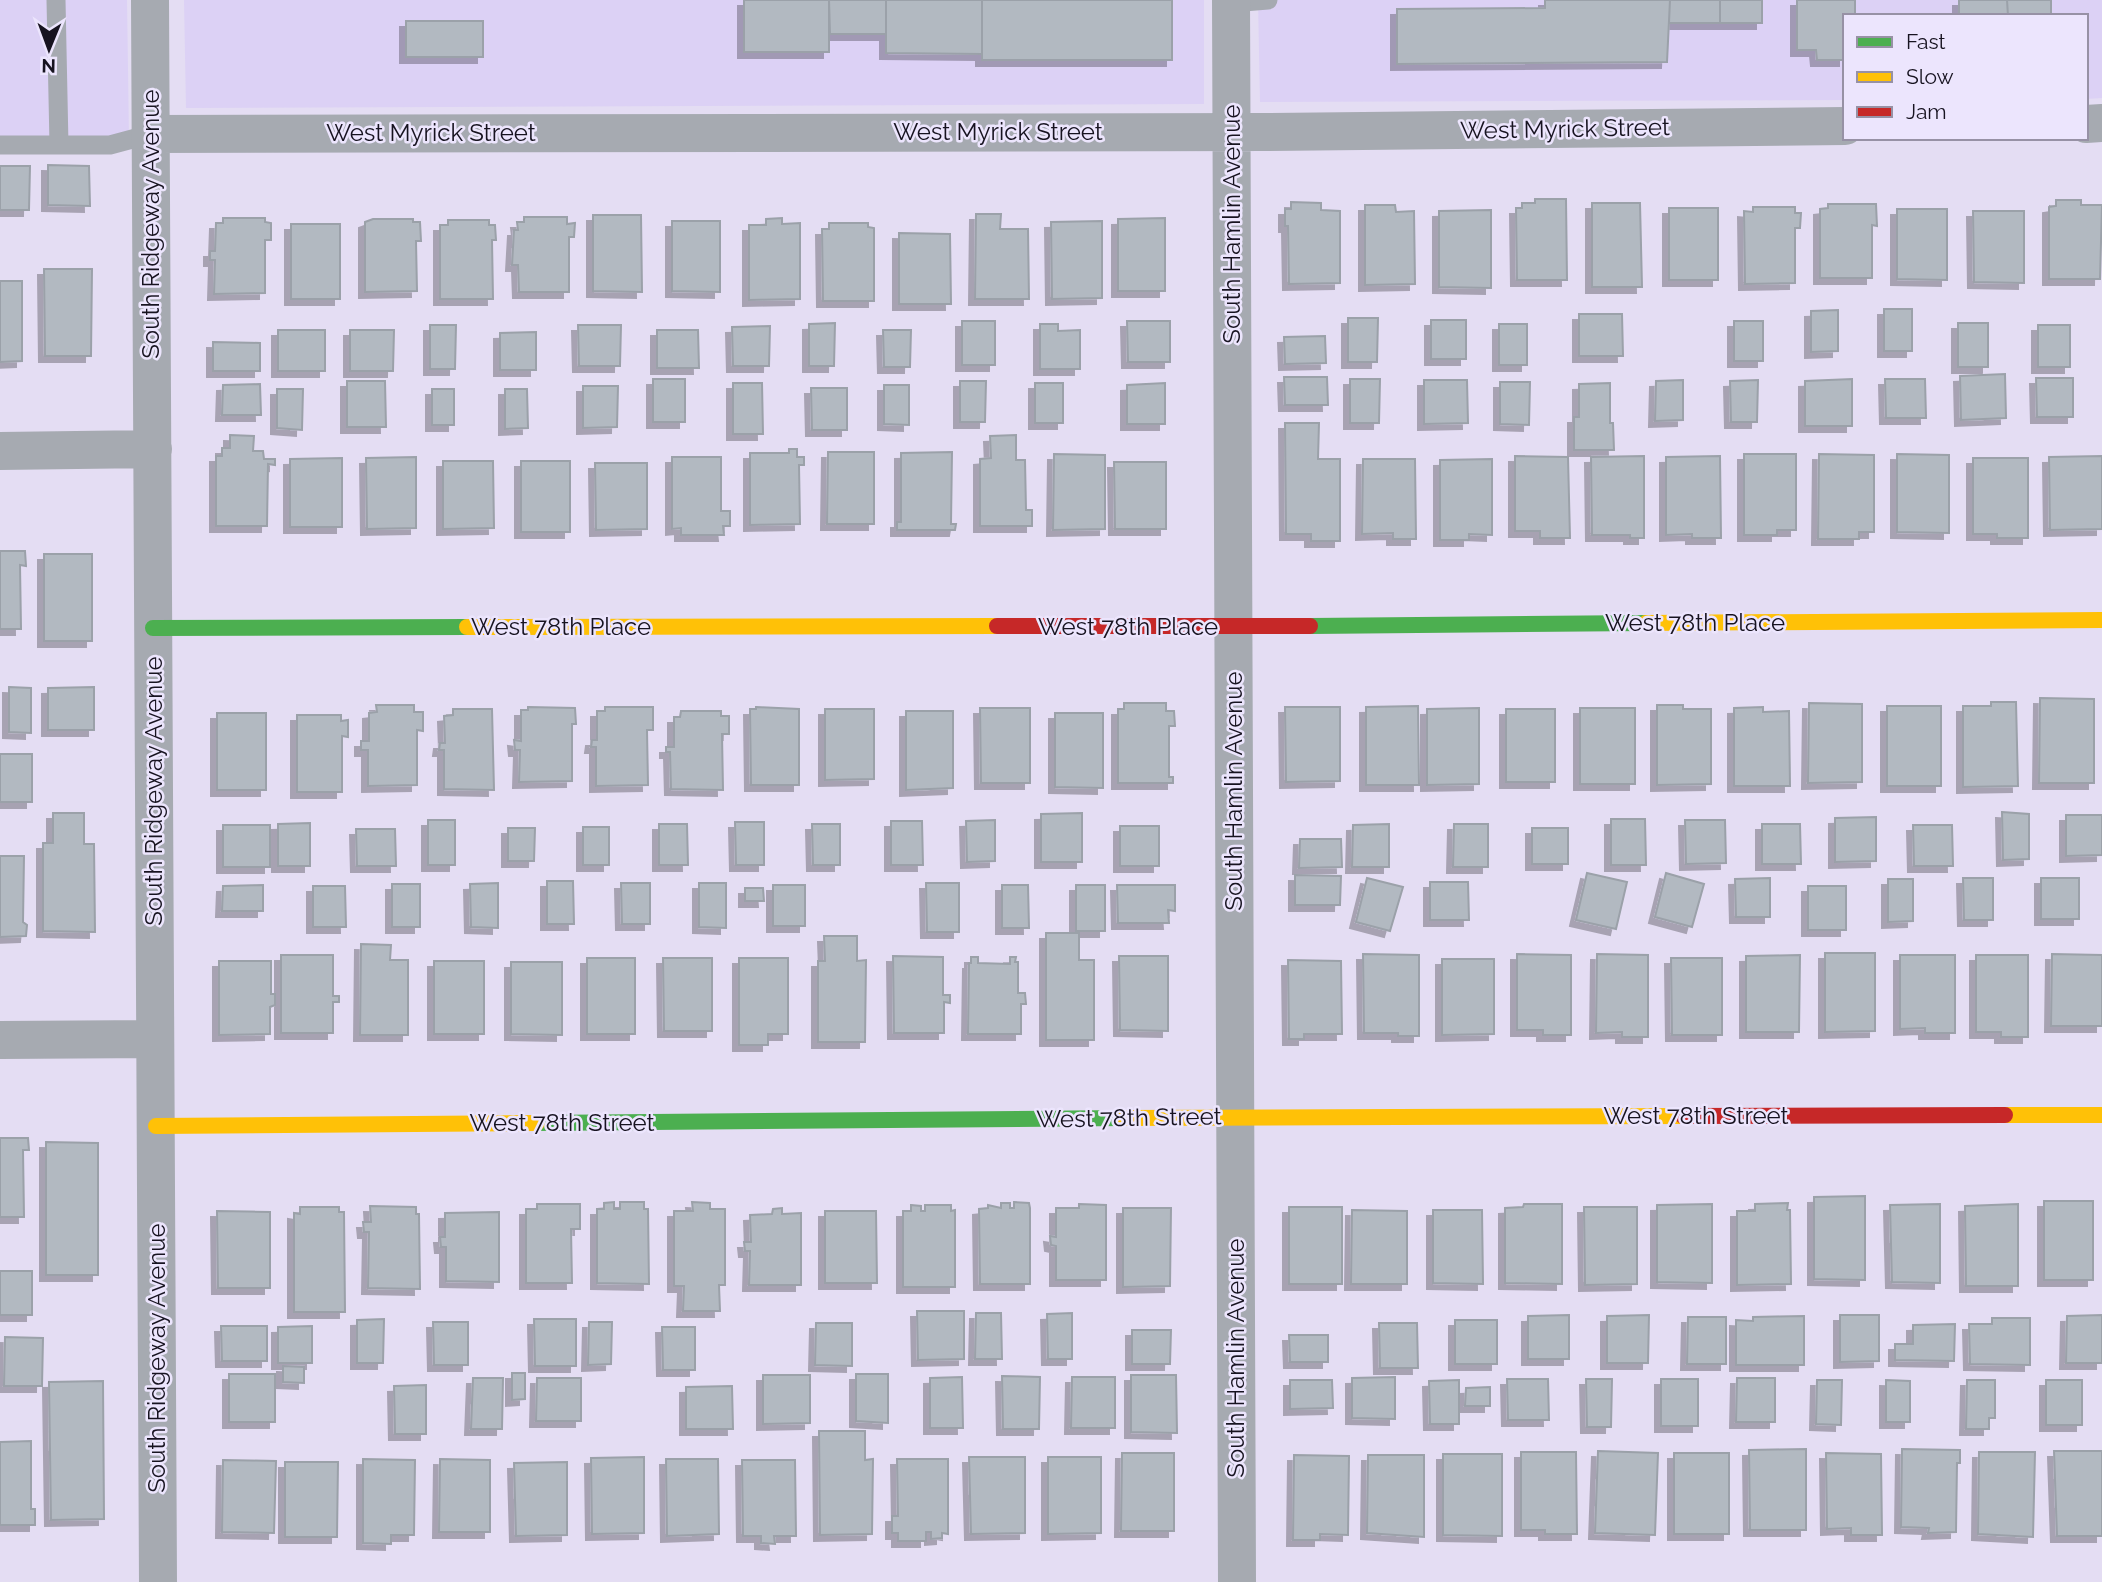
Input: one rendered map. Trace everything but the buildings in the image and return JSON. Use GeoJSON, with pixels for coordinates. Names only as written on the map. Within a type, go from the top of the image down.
{"type":"FeatureCollection","features":[{"type":"Feature","properties":{"kind":"street","name":"South Ridgeway Avenue"},"geometry":{"type":"LineString","coordinates":[[150,0],[158,1582]]}},
{"type":"Feature","properties":{"kind":"street","name":"South Hamlin Avenue"},"geometry":{"type":"LineString","coordinates":[[1231,1],[1237,1582]]}},
{"type":"Feature","properties":{"kind":"street","name":"West Myrick Street"},"geometry":{"type":"LineString","coordinates":[[151,134],[1231,132],[1843,126]]}},
{"type":"Feature","properties":{"kind":"street"},"geometry":{"type":"LineString","coordinates":[[0,451],[153,449]]}},
{"type":"Feature","properties":{"kind":"street","name":"West 78th Place"},"geometry":{"type":"LineString","coordinates":[[153,628],[1233,626],[2102,620]]}},
{"type":"Feature","properties":{"kind":"street"},"geometry":{"type":"LineString","coordinates":[[0,1040],[155,1039]]}},
{"type":"Feature","properties":{"kind":"street","name":"West 78th Street"},"geometry":{"type":"LineString","coordinates":[[156,1126],[1235,1117],[2102,1115]]}},
{"type":"Feature","properties":{"kind":"lane"},"geometry":{"type":"LineString","coordinates":[[56,0],[58,145]]}},
{"type":"Feature","properties":{"kind":"lane"},"geometry":{"type":"LineString","coordinates":[[1231,1],[1268,0]]}},
{"type":"Feature","properties":{"kind":"lane"},"geometry":{"type":"LineString","coordinates":[[0,145],[110,145],[151,134]]}},
{"type":"Feature","properties":{"kind":"shaded area"},"geometry":{"type":"Polygon","coordinates":[[[0,0],[127,0],[129,139],[0,145],[0,0]]]}},
{"type":"Feature","properties":{"kind":"shaded area"},"geometry":{"type":"Polygon","coordinates":[[[184,0],[1204,0],[1204,104],[186,108],[184,0]]]}},
{"type":"Feature","properties":{"kind":"shaded area"},"geometry":{"type":"Polygon","coordinates":[[[1258,0],[2102,0],[2102,98],[2088,99],[2088,14],[1843,14],[1843,100],[1260,102],[1258,0]]]}},
{"type":"Feature","properties":{"kind":"traffic: fast"},"geometry":{"type":"LineString","coordinates":[[1310,626],[1646,623]]}},
{"type":"Feature","properties":{"kind":"traffic: fast"},"geometry":{"type":"LineString","coordinates":[[153,628],[467,627]]}},
{"type":"Feature","properties":{"kind":"traffic: fast"},"geometry":{"type":"LineString","coordinates":[[537,1123],[1125,1118]]}},
{"type":"Feature","properties":{"kind":"traffic: slow"},"geometry":{"type":"LineString","coordinates":[[1646,623],[2102,620]]}},
{"type":"Feature","properties":{"kind":"traffic: slow"},"geometry":{"type":"LineString","coordinates":[[467,627],[997,626]]}},
{"type":"Feature","properties":{"kind":"traffic: slow"},"geometry":{"type":"LineString","coordinates":[[2005,1115],[2102,1115]]}},
{"type":"Feature","properties":{"kind":"traffic: slow"},"geometry":{"type":"LineString","coordinates":[[1125,1118],[1683,1116]]}},
{"type":"Feature","properties":{"kind":"traffic: slow"},"geometry":{"type":"LineString","coordinates":[[156,1126],[537,1123]]}},
{"type":"Feature","properties":{"kind":"traffic: jam"},"geometry":{"type":"LineString","coordinates":[[997,626],[1310,626]]}},
{"type":"Feature","properties":{"kind":"traffic: jam"},"geometry":{"type":"LineString","coordinates":[[1683,1116],[2005,1115]]}}]}
